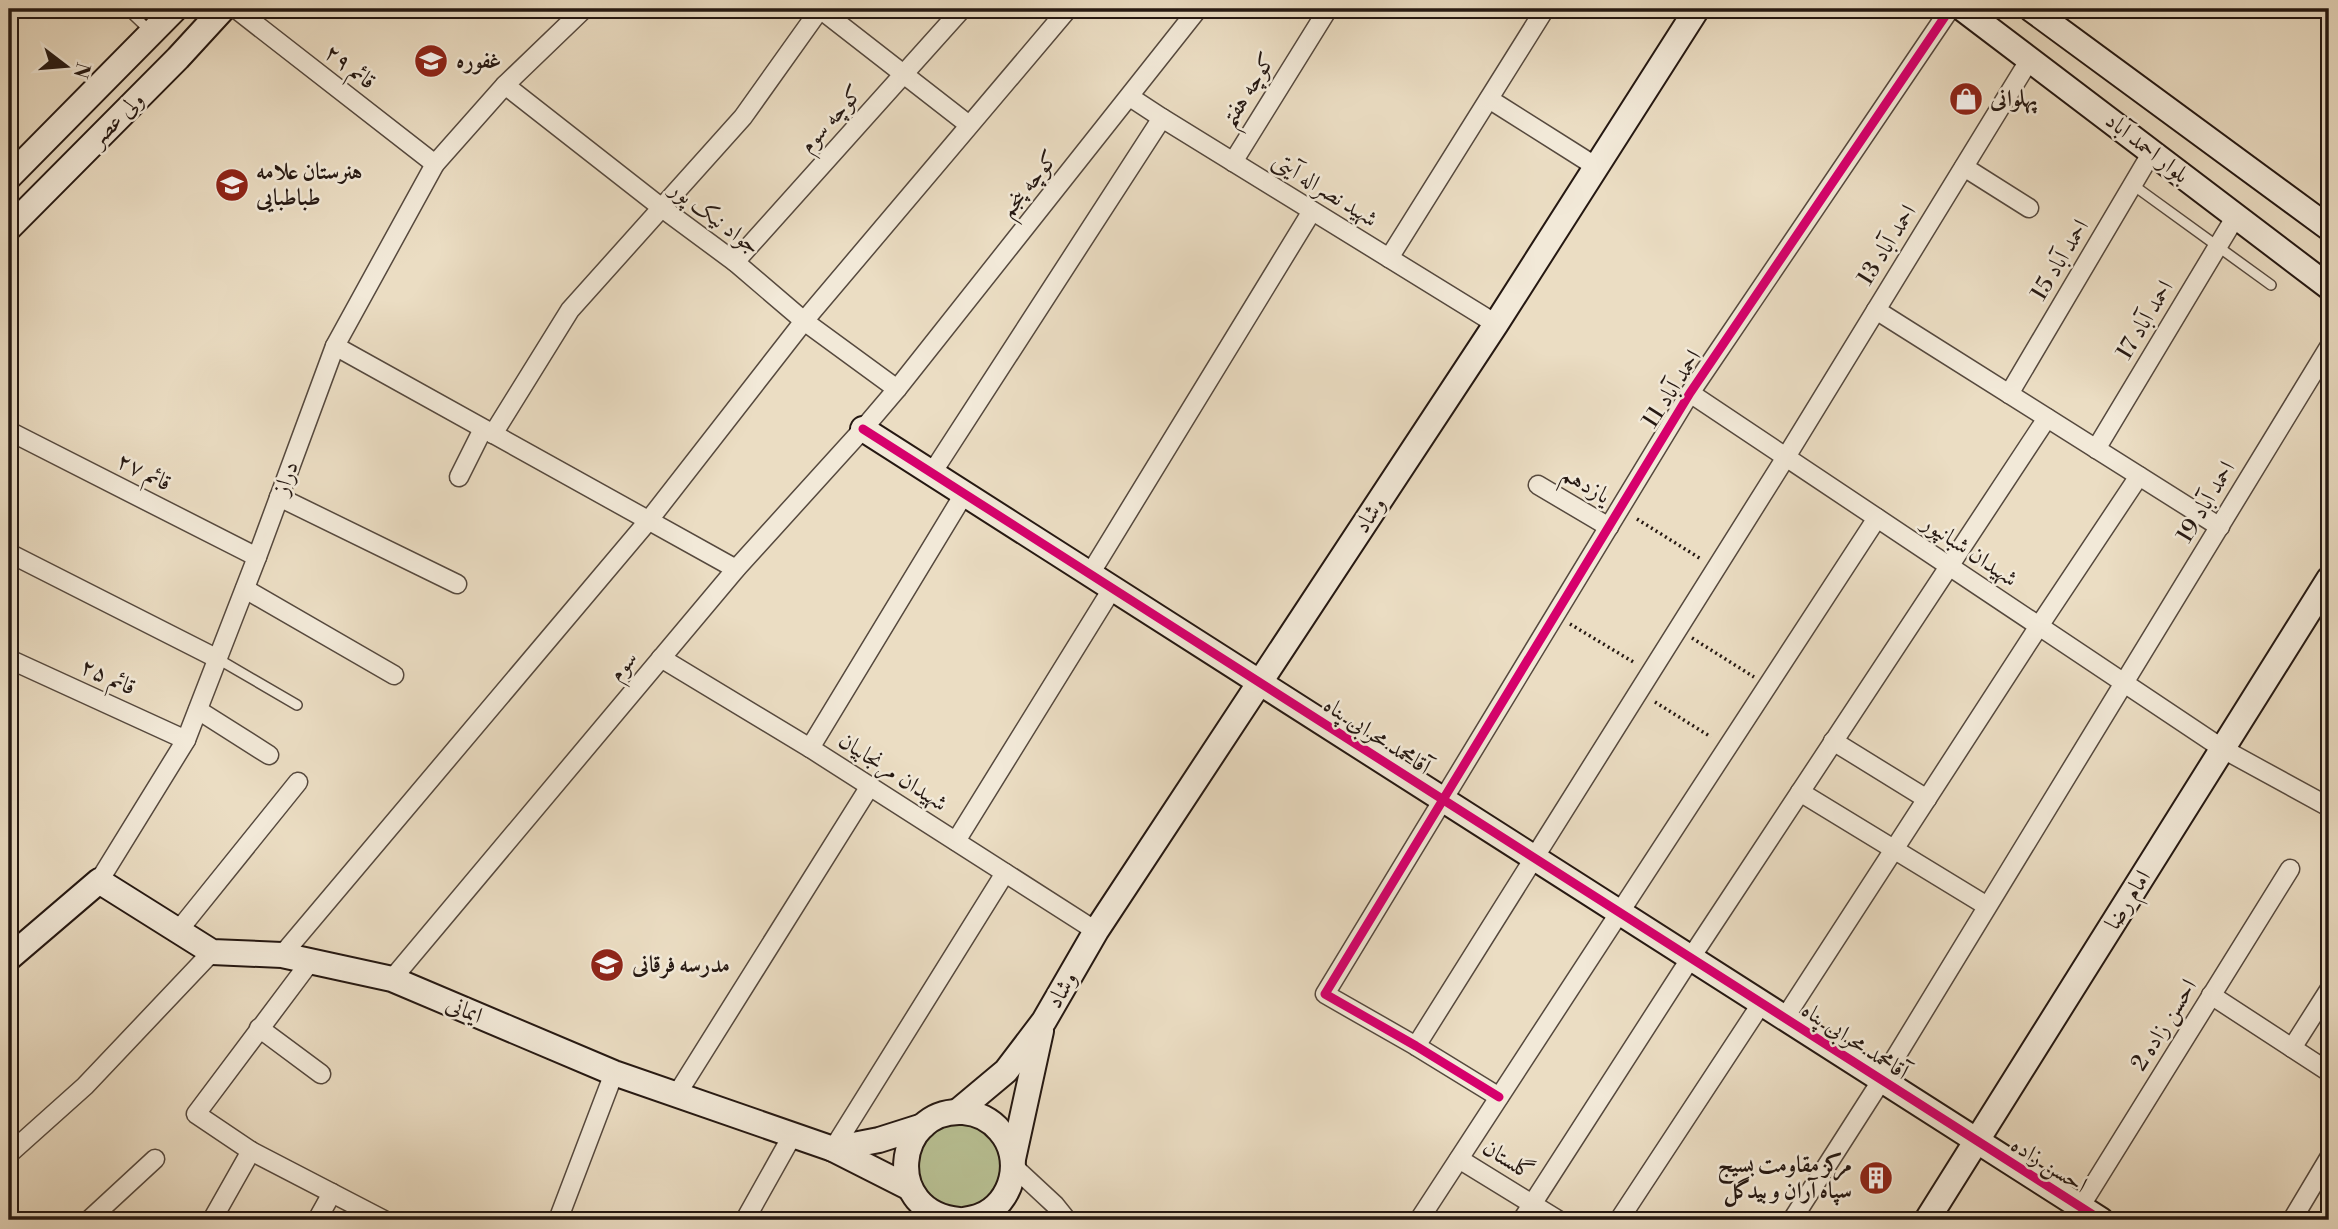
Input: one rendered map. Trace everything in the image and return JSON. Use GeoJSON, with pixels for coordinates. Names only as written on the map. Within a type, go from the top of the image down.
{"type":"FeatureCollection","features":[{"type":"Feature","properties":{"kind":"street"},"geometry":{"type":"LineString","coordinates":[[9,177],[175,9]]}},
{"type":"Feature","properties":{"kind":"street","name":"ولی عصر"},"geometry":{"type":"LineString","coordinates":[[9,228],[223,9]]}},
{"type":"Feature","properties":{"kind":"street","name":"قائم ۲۹"},"geometry":{"type":"LineString","coordinates":[[236,9],[435,164]]}},
{"type":"Feature","properties":{"kind":"street","name":"دراز"},"geometry":{"type":"LineString","coordinates":[[9,958],[99,881],[186,740],[335,346],[435,164],[505,85],[584,9]]}},
{"type":"Feature","properties":{"kind":"street"},"geometry":{"type":"LineString","coordinates":[[459,477],[570,310],[743,117],[820,9],[969,125]]}},
{"type":"Feature","properties":{"kind":"street","name":"کوچه سوم"},"geometry":{"type":"LineString","coordinates":[[735,262],[962,9]]}},
{"type":"Feature","properties":{"kind":"street"},"geometry":{"type":"LineString","coordinates":[[282,955],[649,520],[804,321],[1068,9]]}},
{"type":"Feature","properties":{"kind":"street","name":"کوچه پنجم"},"geometry":{"type":"LineString","coordinates":[[897,389],[1198,9]]}},
{"type":"Feature","properties":{"kind":"street","name":"کوچه هفتم"},"geometry":{"type":"LineString","coordinates":[[1233,162],[1328,9]]}},
{"type":"Feature","properties":{"kind":"street"},"geometry":{"type":"LineString","coordinates":[[1389,258],[1545,9]]}},
{"type":"Feature","properties":{"kind":"street","name":"وشاد"},"geometry":{"type":"LineString","coordinates":[[1044,1021],[1096,931],[1496,324],[1697,9]]}},
{"type":"Feature","properties":{"kind":"street","name":"احمد آباد 11"},"geometry":{"type":"LineString","coordinates":[[1416,1046],[1325,994],[1690,393],[1950,9]]}},
{"type":"Feature","properties":{"kind":"street","name":"بلوار احمد آباد"},"geometry":{"type":"LineString","coordinates":[[1964,9],[2329,287]]}},
{"type":"Feature","properties":{"kind":"street","name":"بلوار احمد آباد"},"geometry":{"type":"LineString","coordinates":[[2031,9],[2329,228]]}},
{"type":"Feature","properties":{"kind":"street"},"geometry":{"type":"LineString","coordinates":[[2030,59],[2053,25]]}},
{"type":"Feature","properties":{"kind":"street","name":"احمد آباد 13"},"geometry":{"type":"LineString","coordinates":[[1416,1046],[1786,457],[2030,59]]}},
{"type":"Feature","properties":{"kind":"street","name":"جواد نیک پور"},"geometry":{"type":"LineString","coordinates":[[505,85],[735,262],[804,321],[897,389]]}},
{"type":"Feature","properties":{"kind":"street","name":"شهید نصراله آیتی"},"geometry":{"type":"LineString","coordinates":[[1130,97],[1496,324]]}},
{"type":"Feature","properties":{"kind":"street"},"geometry":{"type":"LineString","coordinates":[[1489,99],[1595,166]]}},
{"type":"Feature","properties":{"kind":"street"},"geometry":{"type":"LineString","coordinates":[[932,473],[1162,118]]}},
{"type":"Feature","properties":{"kind":"street","name":"احمد آباد 15"},"geometry":{"type":"LineString","coordinates":[[2009,394],[2152,152]]}},
{"type":"Feature","properties":{"kind":"street"},"geometry":{"type":"LineString","coordinates":[[1964,167],[2029,208]]}},
{"type":"Feature","properties":{"kind":"street"},"geometry":{"type":"LineString","coordinates":[[1090,574],[1312,211]]}},
{"type":"Feature","properties":{"kind":"street","name":"احمد آباد 17"},"geometry":{"type":"LineString","coordinates":[[2096,449],[2236,216]]}},
{"type":"Feature","properties":{"kind":"street"},"geometry":{"type":"LineString","coordinates":[[1876,310],[2220,527]]}},
{"type":"Feature","properties":{"kind":"street"},"geometry":{"type":"LineString","coordinates":[[335,346],[736,569]]}},
{"type":"Feature","properties":{"kind":"street","name":"احمد آباد 19"},"geometry":{"type":"LineString","coordinates":[[1792,1220],[1881,1081],[2329,347]]}},
{"type":"Feature","properties":{"kind":"street","name":"سوم"},"geometry":{"type":"LineString","coordinates":[[392,979],[736,569],[897,389]]}},
{"type":"Feature","properties":{"kind":"street","name":"شهیدان شبانپور"},"geometry":{"type":"LineString","coordinates":[[1690,393],[2223,749],[2329,807]]}},
{"type":"Feature","properties":{"kind":"street"},"geometry":{"type":"LineString","coordinates":[[1522,1220],[1689,959],[2047,418]]}},
{"type":"Feature","properties":{"kind":"street","name":"آقامحمد محرابی پناه"},"geometry":{"type":"LineString","coordinates":[[863,429],[1976,1142]]}},
{"type":"Feature","properties":{"kind":"street","name":"قائم ۲۷"},"geometry":{"type":"LineString","coordinates":[[9,431],[257,557]]}},
{"type":"Feature","properties":{"kind":"street"},"geometry":{"type":"LineString","coordinates":[[1784,1019],[2139,476]]}},
{"type":"Feature","properties":{"kind":"street","name":"یازدهم"},"geometry":{"type":"LineString","coordinates":[[1538,485],[1609,527]]}},
{"type":"Feature","properties":{"kind":"street"},"geometry":{"type":"LineString","coordinates":[[810,748],[964,494]]}},
{"type":"Feature","properties":{"kind":"street"},"geometry":{"type":"LineString","coordinates":[[279,497],[457,584]]}},
{"type":"Feature","properties":{"kind":"street"},"geometry":{"type":"LineString","coordinates":[[1459,1158],[1877,518]]}},
{"type":"Feature","properties":{"kind":"street"},"geometry":{"type":"LineString","coordinates":[[9,553],[218,659]]}},
{"type":"Feature","properties":{"kind":"street","name":"امام رضا"},"geometry":{"type":"LineString","coordinates":[[1927,1220],[2329,579]]}},
{"type":"Feature","properties":{"kind":"street"},"geometry":{"type":"LineString","coordinates":[[245,589],[394,675]]}},
{"type":"Feature","properties":{"kind":"street"},"geometry":{"type":"LineString","coordinates":[[956,841],[1112,589]]}},
{"type":"Feature","properties":{"kind":"street","name":"شهیدان مرنجابیان"},"geometry":{"type":"LineString","coordinates":[[661,658],[810,748],[1096,931]]}},
{"type":"Feature","properties":{"kind":"street","name":"قائم ۲۵"},"geometry":{"type":"LineString","coordinates":[[9,659],[186,740]]}},
{"type":"Feature","properties":{"kind":"street"},"geometry":{"type":"LineString","coordinates":[[198,710],[269,755]]}},
{"type":"Feature","properties":{"kind":"street"},"geometry":{"type":"LineString","coordinates":[[1833,741],[1927,799]]}},
{"type":"Feature","properties":{"kind":"street"},"geometry":{"type":"LineString","coordinates":[[178,930],[298,782]]}},
{"type":"Feature","properties":{"kind":"street"},"geometry":{"type":"LineString","coordinates":[[677,1094],[870,786]]}},
{"type":"Feature","properties":{"kind":"street"},"geometry":{"type":"LineString","coordinates":[[1800,792],[1987,906]]}},
{"type":"Feature","properties":{"kind":"street","name":"احسن زاده 2"},"geometry":{"type":"LineString","coordinates":[[2080,1207],[2290,869]]}},
{"type":"Feature","properties":{"kind":"street"},"geometry":{"type":"LineString","coordinates":[[833,1149],[1005,873]]}},
{"type":"Feature","properties":{"kind":"street"},"geometry":{"type":"LineString","coordinates":[[9,1154],[85,1086],[212,952],[99,881]]}},
{"type":"Feature","properties":{"kind":"street","name":"ایمانی"},"geometry":{"type":"LineString","coordinates":[[212,952],[282,955],[392,979],[614,1073],[833,1149],[911,1203]]}},
{"type":"Feature","properties":{"kind":"street"},"geometry":{"type":"LineString","coordinates":[[310,961],[196,1114],[251,1151],[384,1220]]}},
{"type":"Feature","properties":{"kind":"street"},"geometry":{"type":"LineString","coordinates":[[2292,1048],[2329,990]]}},
{"type":"Feature","properties":{"kind":"street"},"geometry":{"type":"LineString","coordinates":[[2211,995],[2329,1072]]}},
{"type":"Feature","properties":{"kind":"street"},"geometry":{"type":"LineString","coordinates":[[1619,1220],[1761,1004]]}},
{"type":"Feature","properties":{"kind":"street"},"geometry":{"type":"LineString","coordinates":[[957,1112],[1006,1071],[1044,1021]]}},
{"type":"Feature","properties":{"kind":"street"},"geometry":{"type":"LineString","coordinates":[[1013,1163],[1044,1021]]}},
{"type":"Feature","properties":{"kind":"street"},"geometry":{"type":"LineString","coordinates":[[259,1028],[321,1074]]}},
{"type":"Feature","properties":{"kind":"street"},"geometry":{"type":"LineString","coordinates":[[1416,1046],[1499,1097]]}},
{"type":"Feature","properties":{"kind":"street"},"geometry":{"type":"LineString","coordinates":[[558,1220],[614,1073]]}},
{"type":"Feature","properties":{"kind":"street"},"geometry":{"type":"LineString","coordinates":[[957,1112],[971,1113],[987,1119],[1000,1130],[1009,1144],[1013,1163],[1013,1176],[1007,1195],[995,1208],[968,1220],[946,1219],[911,1203],[906,1172],[906,1154],[923,1126],[944,1114],[957,1112]]}},
{"type":"Feature","properties":{"kind":"street","name":"ایمانی"},"geometry":{"type":"LineString","coordinates":[[833,1149],[879,1140],[923,1126]]}},
{"type":"Feature","properties":{"kind":"street"},"geometry":{"type":"LineString","coordinates":[[745,1220],[792,1136]]}},
{"type":"Feature","properties":{"kind":"street","name":"احسن زاده"},"geometry":{"type":"LineString","coordinates":[[1976,1142],[2101,1220]]}},
{"type":"Feature","properties":{"kind":"street"},"geometry":{"type":"LineString","coordinates":[[212,1220],[251,1151]]}},
{"type":"Feature","properties":{"kind":"street","name":"گلستان"},"geometry":{"type":"LineString","coordinates":[[1419,1220],[1459,1158],[1558,1220]]}},
{"type":"Feature","properties":{"kind":"street"},"geometry":{"type":"LineString","coordinates":[[2291,1220],[2329,1158]]}},
{"type":"Feature","properties":{"kind":"street"},"geometry":{"type":"LineString","coordinates":[[89,1220],[156,1159]]}},
{"type":"Feature","properties":{"kind":"street"},"geometry":{"type":"LineString","coordinates":[[1013,1163],[1067,1220]]}},
{"type":"Feature","properties":{"kind":"street"},"geometry":{"type":"LineString","coordinates":[[317,1220],[331,1193]]}},
{"type":"Feature","properties":{"kind":"lane"},"geometry":{"type":"LineString","coordinates":[[127,9],[151,32]]}},
{"type":"Feature","properties":{"kind":"lane"},"geometry":{"type":"LineString","coordinates":[[2133,185],[2271,285]]}},
{"type":"Feature","properties":{"kind":"lane"},"geometry":{"type":"LineString","coordinates":[[218,659],[297,705]]}},
{"type":"Feature","properties":{"kind":"path"},"geometry":{"type":"LineString","coordinates":[[1620,508],[1715,568]]}},
{"type":"Feature","properties":{"kind":"path"},"geometry":{"type":"LineString","coordinates":[[1555,615],[1649,672]]}},
{"type":"Feature","properties":{"kind":"path"},"geometry":{"type":"LineString","coordinates":[[1677,628],[1768,685]]}},
{"type":"Feature","properties":{"kind":"path"},"geometry":{"type":"LineString","coordinates":[[1637,691],[1727,747]]}},
{"type":"Feature","properties":{"kind":"green space"},"geometry":{"type":"Polygon","coordinates":[[[959,1119],[989,1130],[1013,1166],[990,1201],[948,1213],[913,1181],[923,1134],[959,1119]]]}},
{"type":"Feature","properties":{"kind":"cycle path"},"geometry":{"type":"LineString","coordinates":[[1499,1097],[1325,994],[1690,393],[1950,9]]}},
{"type":"Feature","properties":{"kind":"cycle path"},"geometry":{"type":"LineString","coordinates":[[863,429],[2101,1220]]}},
{"type":"Feature","properties":{"kind":"place","name":"غفوره"},"geometry":{"type":"Point","coordinates":[431,61]}},
{"type":"Feature","properties":{"kind":"place","name":"پهلوانی"},"geometry":{"type":"Point","coordinates":[1966,99]}},
{"type":"Feature","properties":{"kind":"place","name":"هنرستان علامه طباطبایی"},"geometry":{"type":"Point","coordinates":[232,185]}},
{"type":"Feature","properties":{"kind":"place","name":"مدرسه فرقانی"},"geometry":{"type":"Point","coordinates":[607,965]}},
{"type":"Feature","properties":{"kind":"place","name":"مرکز مقاومت بسیج سپاه آران و بیدگل"},"geometry":{"type":"Point","coordinates":[1876,1178]}}]}
